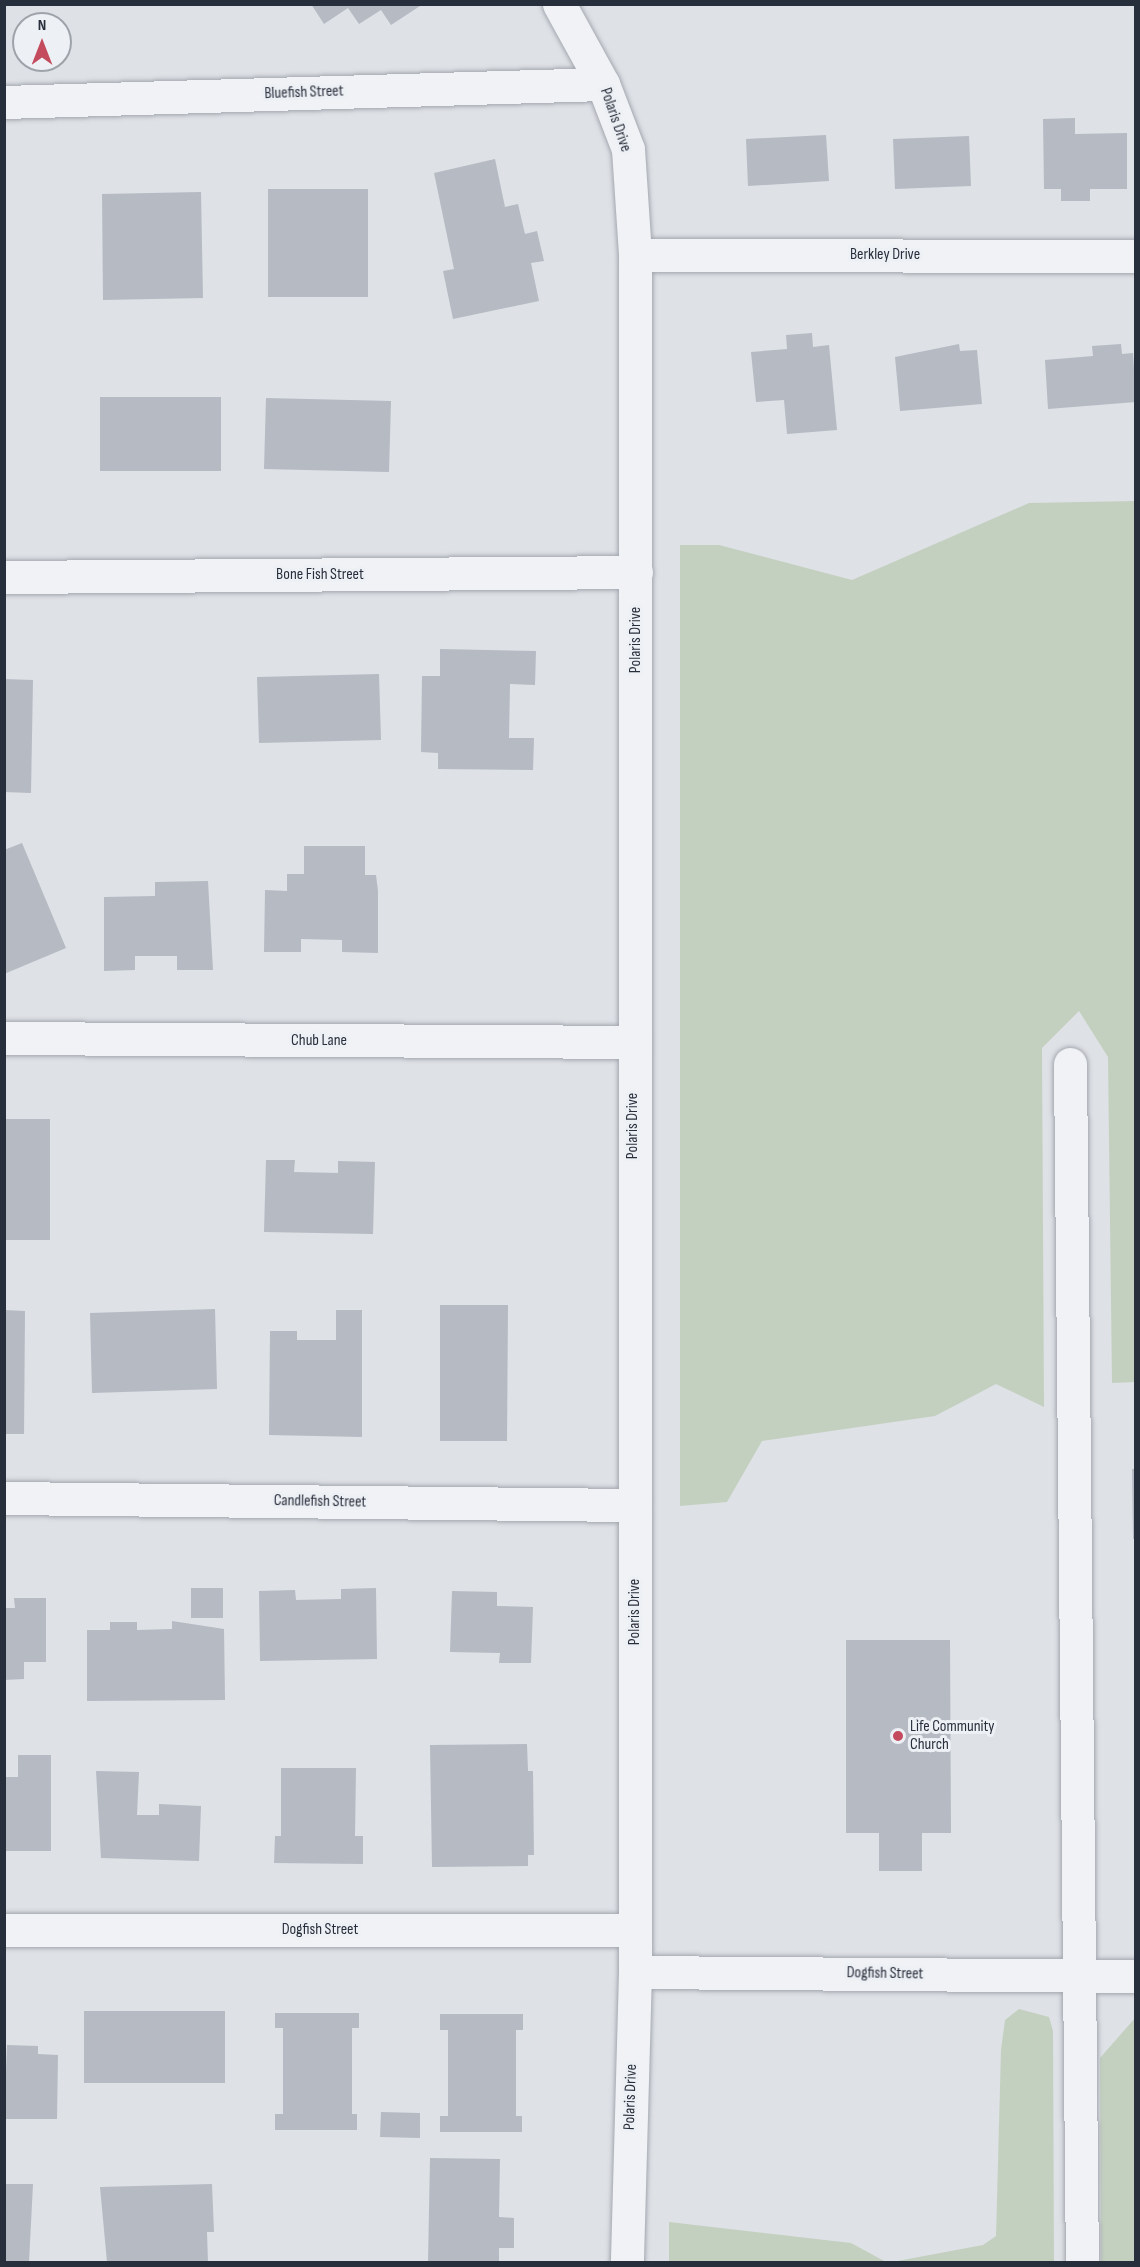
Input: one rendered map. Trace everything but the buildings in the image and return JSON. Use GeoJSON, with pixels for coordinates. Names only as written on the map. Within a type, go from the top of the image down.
{"type":"FeatureCollection","features":[{"type":"Feature","properties":{"kind":"street","name":"Polaris Drive"},"geometry":{"type":"LineString","coordinates":[[559,4],[603,84],[628,149],[635,255],[636,572],[633,1042],[635,1972],[627,2262]]}},
{"type":"Feature","properties":{"kind":"street","name":"Bluefish Street"},"geometry":{"type":"LineString","coordinates":[[4,102],[603,84]]}},
{"type":"Feature","properties":{"kind":"street","name":"Berkley Drive"},"geometry":{"type":"LineString","coordinates":[[635,255],[1136,256]]}},
{"type":"Feature","properties":{"kind":"street","name":"Bone Fish Street"},"geometry":{"type":"LineString","coordinates":[[4,577],[636,572]]}},
{"type":"Feature","properties":{"kind":"street","name":"Chub Lane"},"geometry":{"type":"LineString","coordinates":[[4,1038],[633,1042]]}},
{"type":"Feature","properties":{"kind":"street"},"geometry":{"type":"LineString","coordinates":[[1070,1064],[1081,1976],[1082,2262]]}},
{"type":"Feature","properties":{"kind":"street","name":"Candlefish Street"},"geometry":{"type":"LineString","coordinates":[[4,1498],[635,1505]]}},
{"type":"Feature","properties":{"kind":"street","name":"Dogfish Street"},"geometry":{"type":"LineString","coordinates":[[4,1930],[635,1930]]}},
{"type":"Feature","properties":{"kind":"street","name":"Dogfish Street"},"geometry":{"type":"LineString","coordinates":[[635,1972],[1136,1976]]}},
{"type":"Feature","properties":{"kind":"green space"},"geometry":{"type":"Polygon","coordinates":[[[1135,501],[1135,1382],[1112,1383],[1108,1057],[1079,1011],[1042,1048],[1044,1407],[996,1384],[935,1416],[762,1441],[727,1502],[680,1506],[680,545],[719,545],[852,580],[1029,503],[1135,501]]]}},
{"type":"Feature","properties":{"kind":"green space"},"geometry":{"type":"Polygon","coordinates":[[[1019,2009],[1049,2017],[1053,2031],[1054,2262],[892,2262],[983,2245],[996,2236],[1001,2050],[1005,2020],[1019,2009]]]}},
{"type":"Feature","properties":{"kind":"green space"},"geometry":{"type":"Polygon","coordinates":[[[1135,2018],[1135,2262],[1101,2262],[1100,2058],[1135,2018]]]}},
{"type":"Feature","properties":{"kind":"green space"},"geometry":{"type":"Polygon","coordinates":[[[669,2222],[851,2243],[886,2262],[669,2262],[669,2222]]]}},
{"type":"Feature","properties":{"kind":"place","name":"Life Community Church"},"geometry":{"type":"Point","coordinates":[898,1736]}}]}
